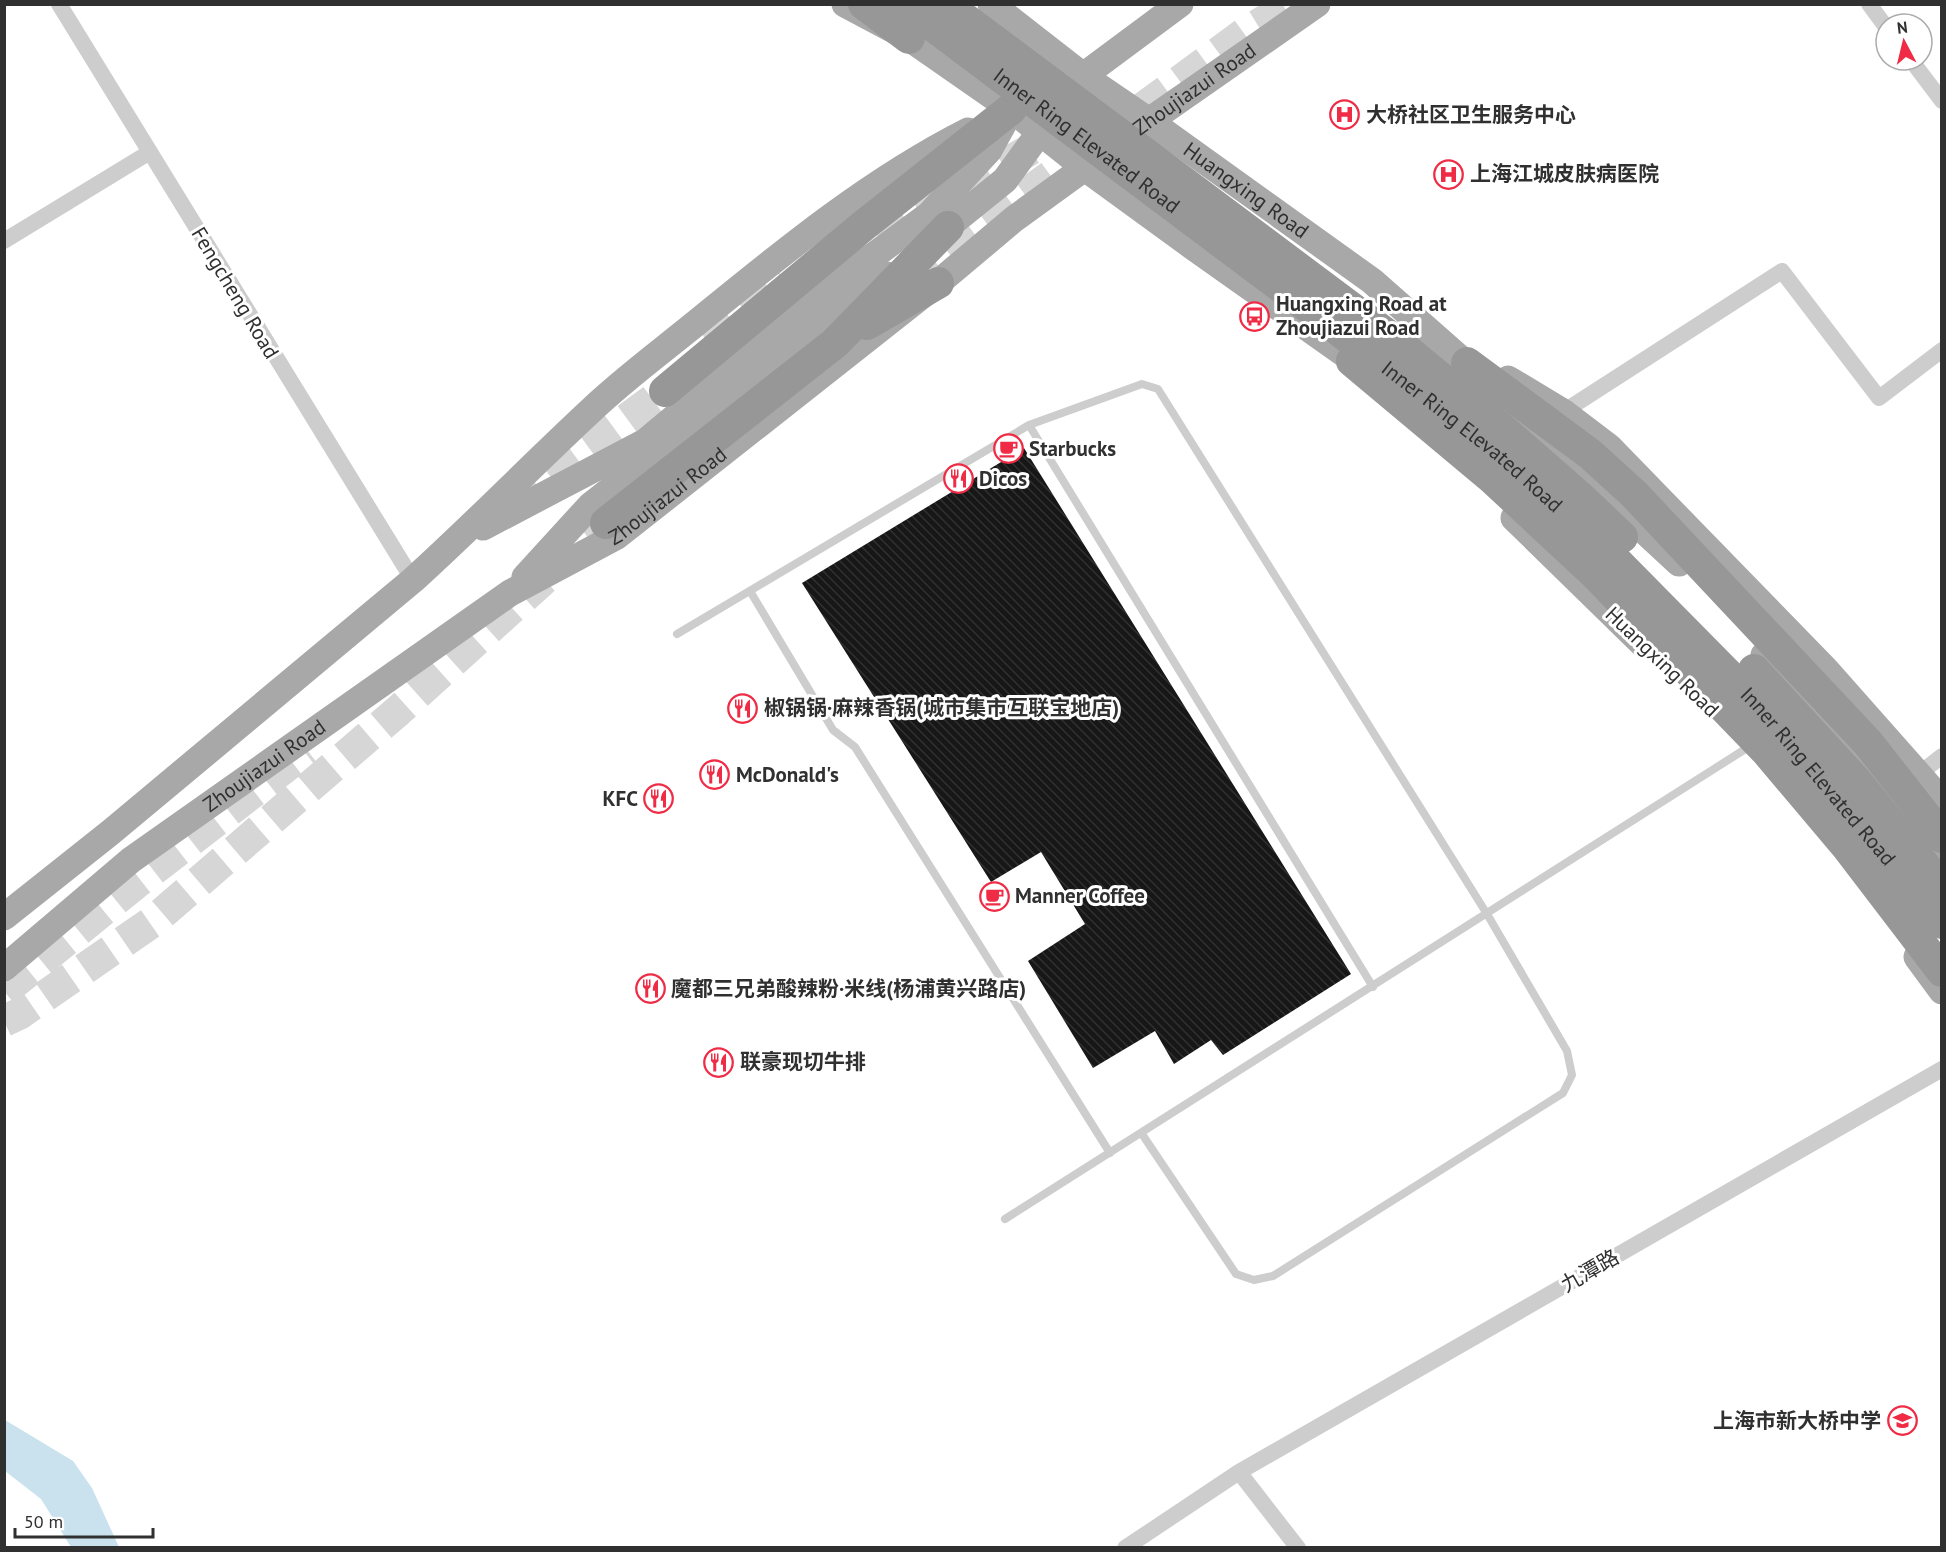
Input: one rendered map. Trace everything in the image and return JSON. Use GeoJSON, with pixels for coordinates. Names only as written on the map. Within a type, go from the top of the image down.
{"type":"FeatureCollection","features":[{"type":"Feature","properties":{"kind":"highway"},"geometry":{"type":"LineString","coordinates":[[864,4],[909,38]]}},
{"type":"Feature","properties":{"kind":"highway","name":"Inner Ring Elevated Road"},"geometry":{"type":"LineString","coordinates":[[904,4],[1336,328],[1510,465],[1602,547],[1758,705],[1941,923]]}},
{"type":"Feature","properties":{"kind":"highway","name":"Inner Ring Elevated Road"},"geometry":{"type":"LineString","coordinates":[[945,4],[1396,342],[1495,423],[1581,498],[1660,574],[1793,710],[1856,781],[1941,887]]}},
{"type":"Feature","properties":{"kind":"highway"},"geometry":{"type":"LineString","coordinates":[[665,391],[863,226],[1011,109]]}},
{"type":"Feature","properties":{"kind":"highway"},"geometry":{"type":"LineString","coordinates":[[606,523],[835,343],[948,227]]}},
{"type":"Feature","properties":{"kind":"highway"},"geometry":{"type":"LineString","coordinates":[[835,343],[938,284]]}},
{"type":"Feature","properties":{"kind":"highway"},"geometry":{"type":"LineString","coordinates":[[1352,361],[1493,479],[1594,573],[1848,848],[1941,971]]}},
{"type":"Feature","properties":{"kind":"highway"},"geometry":{"type":"LineString","coordinates":[[1467,363],[1590,454],[1634,494],[1868,743],[1941,837]]}},
{"type":"Feature","properties":{"kind":"main road","name":"Huangxing Road"},"geometry":{"type":"LineString","coordinates":[[845,4],[909,38],[1011,109],[1085,168],[1352,361],[1413,400],[1589,548],[1748,705],[1941,935]]}},
{"type":"Feature","properties":{"kind":"main road","name":"Huangxing Road"},"geometry":{"type":"LineString","coordinates":[[877,4],[909,38]]}},
{"type":"Feature","properties":{"kind":"main road","name":"Huangxing Road"},"geometry":{"type":"LineString","coordinates":[[991,4],[1083,76],[1372,281],[1467,363],[1536,432],[1668,550],[1868,770],[1941,861]]}},
{"type":"Feature","properties":{"kind":"main road","name":"Zhoujiazui Road"},"geometry":{"type":"LineString","coordinates":[[4,917],[111,832],[413,579],[455,542],[602,400],[776,258],[887,178],[944,143],[1083,76],[1180,4]]}},
{"type":"Feature","properties":{"kind":"main road","name":"Zhoujiazui Road"},"geometry":{"type":"LineString","coordinates":[[4,968],[131,860],[510,593],[617,536],[938,284],[1014,219],[1149,121],[1317,4]]}},
{"type":"Feature","properties":{"kind":"main road"},"geometry":{"type":"LineString","coordinates":[[510,593],[590,506],[1005,180],[1083,76]]}},
{"type":"Feature","properties":{"kind":"main road"},"geometry":{"type":"LineString","coordinates":[[455,542],[645,442],[831,287],[929,215],[989,150],[1011,109]]}},
{"type":"Feature","properties":{"kind":"main road","name":"Huangxing Road"},"geometry":{"type":"LineString","coordinates":[[1467,363],[1514,381],[1563,412],[1609,447],[1817,661],[1941,801]]}},
{"type":"Feature","properties":{"kind":"main road"},"geometry":{"type":"LineString","coordinates":[[1757,750],[1842,852],[1941,992]]}},
{"type":"Feature","properties":{"kind":"street","name":"Fengcheng Road"},"geometry":{"type":"LineString","coordinates":[[59,4],[413,579]]}},
{"type":"Feature","properties":{"kind":"street"},"geometry":{"type":"LineString","coordinates":[[1920,72],[1941,101]]}},
{"type":"Feature","properties":{"kind":"street"},"geometry":{"type":"LineString","coordinates":[[4,241],[150,152]]}},
{"type":"Feature","properties":{"kind":"street"},"geometry":{"type":"LineString","coordinates":[[1563,412],[1782,271],[1880,398],[1941,350]]}},
{"type":"Feature","properties":{"kind":"street"},"geometry":{"type":"LineString","coordinates":[[1919,774],[1941,756]]}},
{"type":"Feature","properties":{"kind":"street","name":"九潭路"},"geometry":{"type":"LineString","coordinates":[[1125,1548],[1239,1472],[1941,1069]]}},
{"type":"Feature","properties":{"kind":"street"},"geometry":{"type":"LineString","coordinates":[[1239,1472],[1298,1548]]}},
{"type":"Feature","properties":{"kind":"lane"},"geometry":{"type":"LineString","coordinates":[[677,634],[1029,425],[1142,384],[1158,389],[1487,914],[1567,1051],[1572,1075],[1563,1093],[1273,1276],[1254,1280],[1236,1274],[1142,1134]]}},
{"type":"Feature","properties":{"kind":"lane"},"geometry":{"type":"LineString","coordinates":[[1029,425],[1373,987]]}},
{"type":"Feature","properties":{"kind":"lane"},"geometry":{"type":"LineString","coordinates":[[750,591],[833,730],[855,747],[1110,1153]]}},
{"type":"Feature","properties":{"kind":"lane"},"geometry":{"type":"LineString","coordinates":[[1005,1219],[1487,914],[1757,750]]}},
{"type":"Feature","properties":{"kind":"water"},"geometry":{"type":"Polygon","coordinates":[[[5,1420],[73,1461],[92,1488],[119,1547],[71,1547],[41,1499],[5,1471],[5,1420]]]}},
{"type":"Feature","properties":{"kind":"building"},"geometry":{"type":"Polygon","coordinates":[[[1024,448],[1351,974],[1223,1055],[1211,1040],[1174,1064],[1155,1031],[1093,1068],[1028,961],[1085,924],[1041,852],[991,882],[802,583],[1024,448]]]}},
{"type":"Feature","properties":{"kind":"tunnel"},"geometry":{"type":"LineString","coordinates":[[909,280],[1248,31],[1292,4]]}},
{"type":"Feature","properties":{"kind":"tunnel"},"geometry":{"type":"LineString","coordinates":[[835,258],[920,214],[1033,148]]}},
{"type":"Feature","properties":{"kind":"tunnel"},"geometry":{"type":"LineString","coordinates":[[700,331],[732,310],[785,283]]}},
{"type":"Feature","properties":{"kind":"tunnel"},"geometry":{"type":"LineString","coordinates":[[511,504],[665,391]]}},
{"type":"Feature","properties":{"kind":"tunnel"},"geometry":{"type":"LineString","coordinates":[[547,563],[626,501]]}},
{"type":"Feature","properties":{"kind":"tunnel"},"geometry":{"type":"LineString","coordinates":[[4,1021],[19,1014],[152,922],[398,711],[544,579]]}},
{"type":"Feature","properties":{"kind":"tunnel"},"geometry":{"type":"LineString","coordinates":[[4,991],[135,884],[307,750]]}},
{"type":"Feature","properties":{"kind":"place","name":"大桥社区卫生服务中心"},"geometry":{"type":"Point","coordinates":[1345,115]}},
{"type":"Feature","properties":{"kind":"place","name":"上海江城皮肤病医院"},"geometry":{"type":"Point","coordinates":[1449,174]}},
{"type":"Feature","properties":{"kind":"place","name":"Huangxing Road at Zhoujiazui Road"},"geometry":{"type":"Point","coordinates":[1255,316]}},
{"type":"Feature","properties":{"kind":"place","name":"Starbucks"},"geometry":{"type":"Point","coordinates":[1008,449]}},
{"type":"Feature","properties":{"kind":"place","name":"Dicos"},"geometry":{"type":"Point","coordinates":[958,479]}},
{"type":"Feature","properties":{"kind":"place","name":"椒锅锅·麻辣香锅(城市集市互联宝地店)"},"geometry":{"type":"Point","coordinates":[743,708]}},
{"type":"Feature","properties":{"kind":"place","name":"McDonald's"},"geometry":{"type":"Point","coordinates":[715,775]}},
{"type":"Feature","properties":{"kind":"place","name":"KFC"},"geometry":{"type":"Point","coordinates":[659,799]}},
{"type":"Feature","properties":{"kind":"place","name":"Manner Coffee"},"geometry":{"type":"Point","coordinates":[994,896]}},
{"type":"Feature","properties":{"kind":"place","name":"魔都三兄弟酸辣粉·米线(杨浦黄兴路店)"},"geometry":{"type":"Point","coordinates":[650,989]}},
{"type":"Feature","properties":{"kind":"place","name":"联豪现切牛排"},"geometry":{"type":"Point","coordinates":[719,1062]}},
{"type":"Feature","properties":{"kind":"place","name":"上海市新大桥中学"},"geometry":{"type":"Point","coordinates":[1902,1421]}}]}
